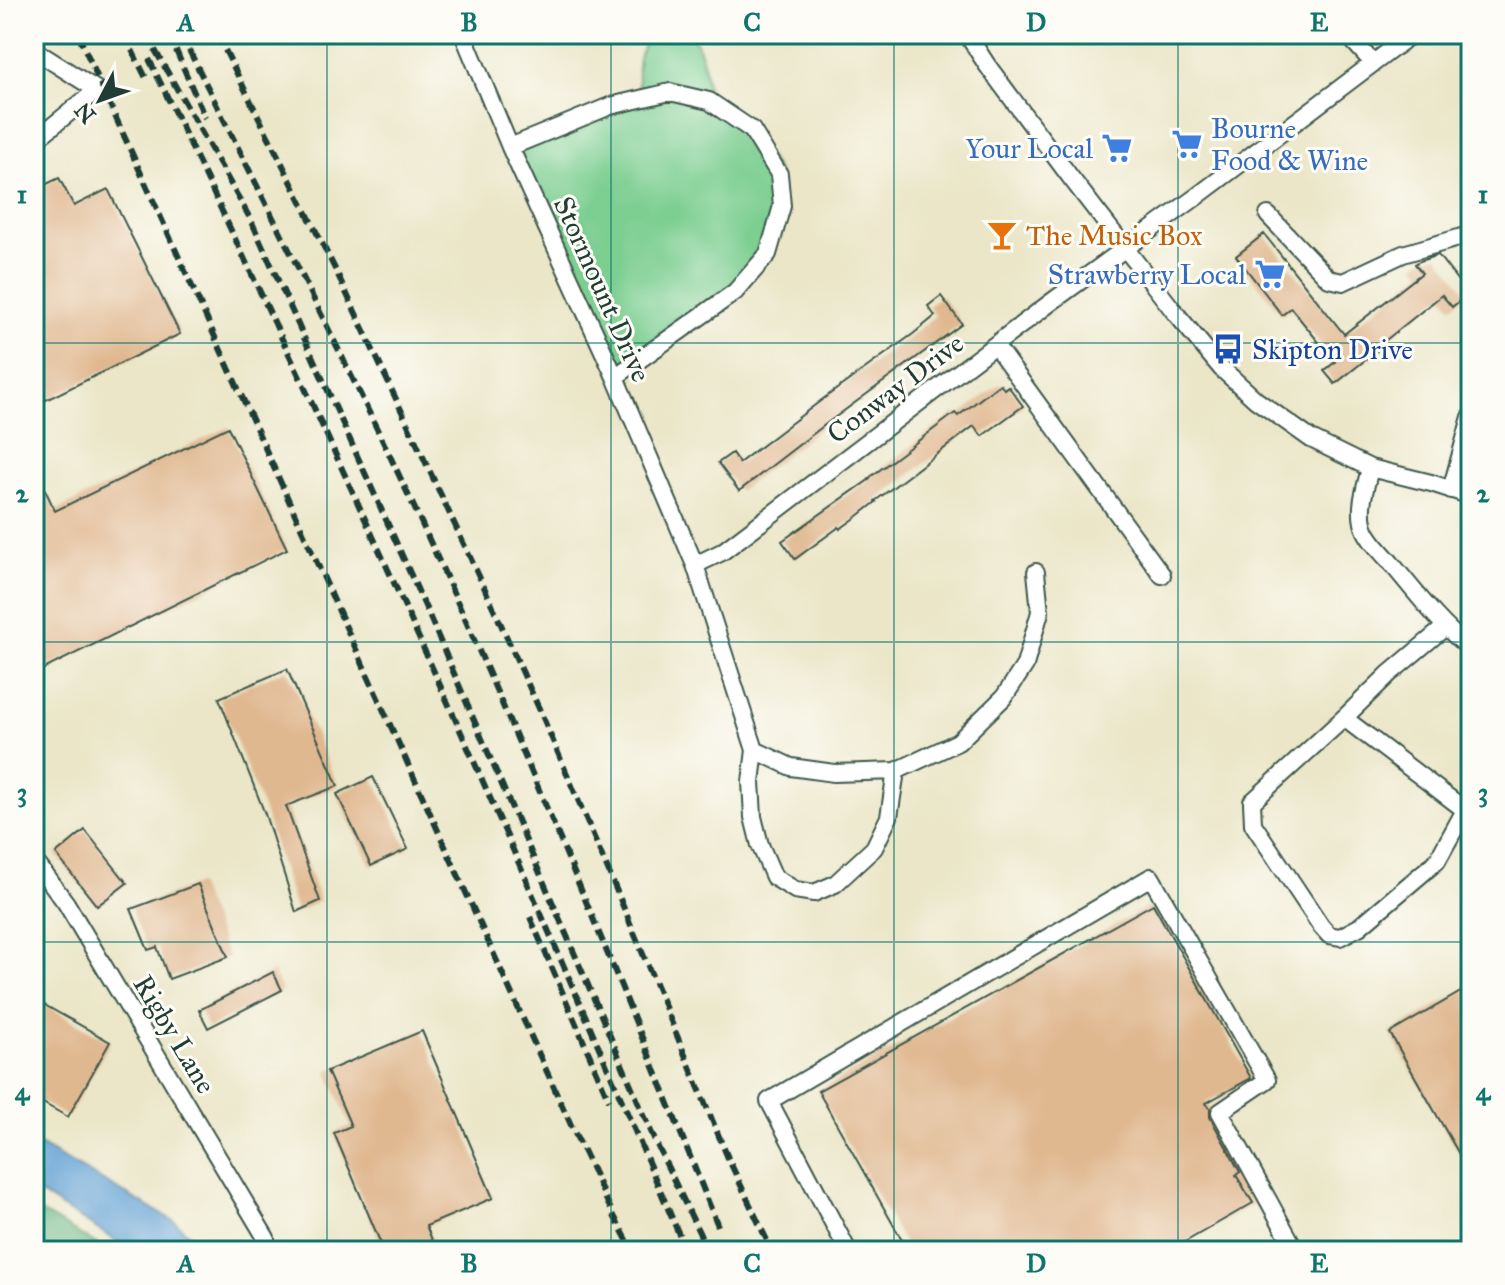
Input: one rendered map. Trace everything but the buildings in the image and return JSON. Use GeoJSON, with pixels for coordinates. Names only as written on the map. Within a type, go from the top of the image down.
{"type":"FeatureCollection","features":[{"type":"Feature","properties":{"kind":"street","name":"Stormount Drive"},"geometry":{"type":"LineString","coordinates":[[463,34],[695,565],[755,750]]}},
{"type":"Feature","properties":{"kind":"street"},"geometry":{"type":"LineString","coordinates":[[967,34],[1125,249],[1221,368],[1256,400],[1311,439],[1370,468],[1471,496]]}},
{"type":"Feature","properties":{"kind":"street"},"geometry":{"type":"LineString","coordinates":[[1347,34],[1373,63]]}},
{"type":"Feature","properties":{"kind":"street","name":"Conway Drive"},"geometry":{"type":"LineString","coordinates":[[695,565],[722,552],[1412,34]]}},
{"type":"Feature","properties":{"kind":"street"},"geometry":{"type":"LineString","coordinates":[[34,50],[97,90],[34,141]]}},
{"type":"Feature","properties":{"kind":"street"},"geometry":{"type":"LineString","coordinates":[[510,147],[610,106],[670,92],[709,101],[752,130],[779,174],[782,206],[768,254],[735,292],[615,377]]}},
{"type":"Feature","properties":{"kind":"street"},"geometry":{"type":"LineString","coordinates":[[1268,215],[1329,279],[1343,282],[1403,254],[1469,235],[1471,237]]}},
{"type":"Feature","properties":{"kind":"street"},"geometry":{"type":"LineString","coordinates":[[995,345],[1162,575]]}},
{"type":"Feature","properties":{"kind":"street"},"geometry":{"type":"LineString","coordinates":[[1451,490],[1471,417]]}},
{"type":"Feature","properties":{"kind":"street"},"geometry":{"type":"LineString","coordinates":[[1370,468],[1361,508],[1363,526],[1445,627],[1471,649]]}},
{"type":"Feature","properties":{"kind":"street"},"geometry":{"type":"LineString","coordinates":[[896,771],[889,817],[874,848],[835,884],[814,893],[795,890],[774,877],[760,845],[753,817],[751,782],[755,750],[791,767],[834,773],[896,771],[958,742],[1004,697],[1025,665],[1040,612],[1036,572]]}},
{"type":"Feature","properties":{"kind":"street"},"geometry":{"type":"LineString","coordinates":[[1344,718],[1468,807],[1437,861],[1359,927],[1340,937],[1329,935],[1321,926],[1253,824],[1252,802],[1389,674],[1445,627]]}},
{"type":"Feature","properties":{"kind":"street","name":"Rigby Lane"},"geometry":{"type":"LineString","coordinates":[[34,860],[66,903],[266,1238]]}},
{"type":"Feature","properties":{"kind":"street"},"geometry":{"type":"LineString","coordinates":[[848,1251],[769,1101],[1151,877],[1267,1080],[1220,1112],[1296,1251]]}},
{"type":"Feature","properties":{"kind":"green space"},"geometry":{"type":"Polygon","coordinates":[[[652,34],[687,34],[697,43],[709,101],[752,130],[779,174],[768,254],[735,292],[615,377],[510,147],[639,99],[639,57],[652,34]]]}},
{"type":"Feature","properties":{"kind":"green space"},"geometry":{"type":"Polygon","coordinates":[[[34,1208],[109,1251],[34,1251],[34,1208]]]}},
{"type":"Feature","properties":{"kind":"water"},"geometry":{"type":"Polygon","coordinates":[[[34,1142],[174,1221],[208,1251],[133,1251],[34,1190],[34,1142]]]}},
{"type":"Feature","properties":{"kind":"railway"},"geometry":{"type":"LineString","coordinates":[[78,34],[571,1125],[633,1251]]}},
{"type":"Feature","properties":{"kind":"railway"},"geometry":{"type":"LineString","coordinates":[[124,34],[147,80]]}},
{"type":"Feature","properties":{"kind":"railway"},"geometry":{"type":"LineString","coordinates":[[146,34],[251,220],[428,613],[656,1143],[708,1251]]}},
{"type":"Feature","properties":{"kind":"railway"},"geometry":{"type":"LineString","coordinates":[[169,34],[205,118]]}},
{"type":"Feature","properties":{"kind":"railway"},"geometry":{"type":"LineString","coordinates":[[181,34],[357,387],[457,601],[525,756],[718,1226]]}},
{"type":"Feature","properties":{"kind":"railway"},"geometry":{"type":"LineString","coordinates":[[217,34],[337,273],[484,587],[541,713],[728,1158],[772,1251]]}},
{"type":"Feature","properties":{"kind":"railway"},"geometry":{"type":"LineString","coordinates":[[149,59],[289,354],[425,652],[686,1251]]}},
{"type":"Feature","properties":{"kind":"railway"},"geometry":{"type":"LineString","coordinates":[[530,917],[609,1100]]}},
{"type":"Feature","properties":{"kind":"place","name":"Bourne Food & Wine"},"geometry":{"type":"Point","coordinates":[1187,144]}},
{"type":"Feature","properties":{"kind":"place","name":"Your Local"},"geometry":{"type":"Point","coordinates":[1117,148]}},
{"type":"Feature","properties":{"kind":"place","name":"The Music Box"},"geometry":{"type":"Point","coordinates":[1002,235]}},
{"type":"Feature","properties":{"kind":"place","name":"Strawberry Local"},"geometry":{"type":"Point","coordinates":[1270,274]}},
{"type":"Feature","properties":{"kind":"place","name":"Skipton Drive"},"geometry":{"type":"Point","coordinates":[1228,349]}}]}
